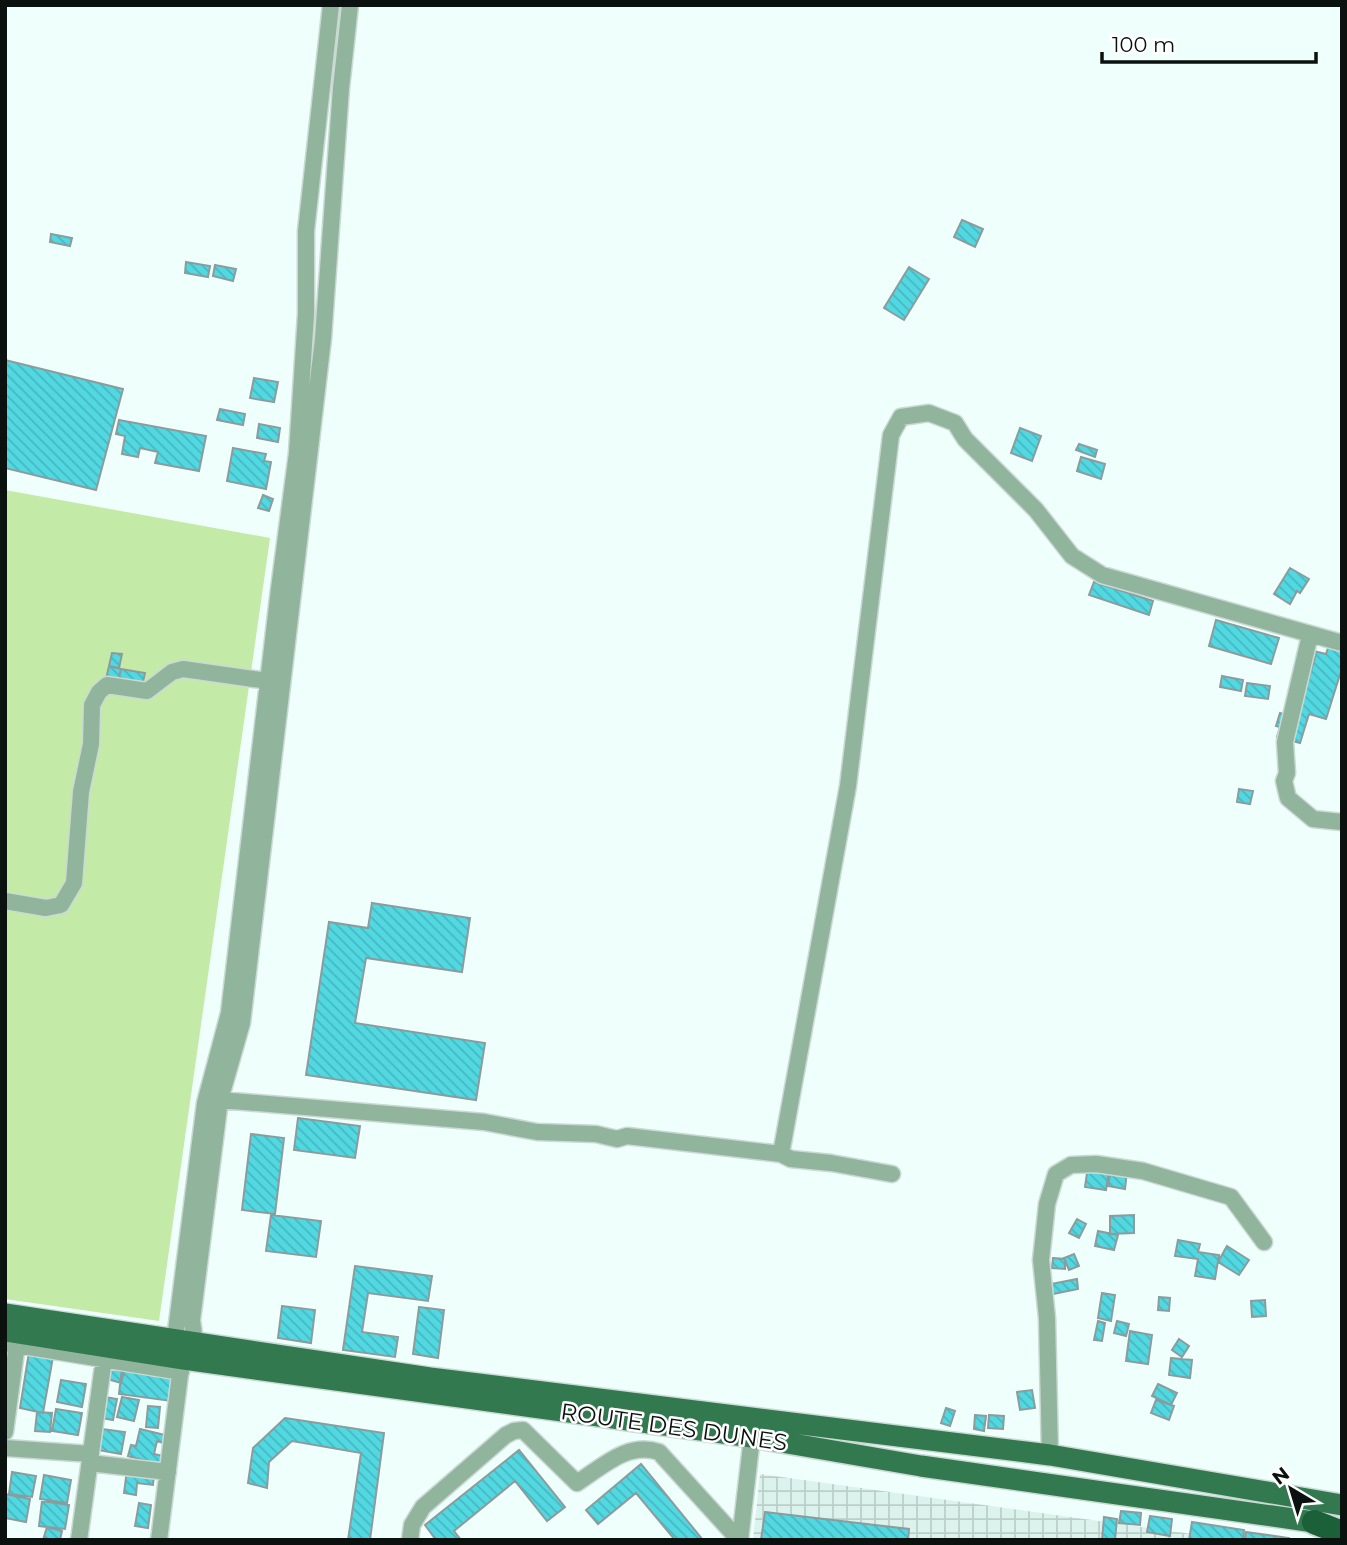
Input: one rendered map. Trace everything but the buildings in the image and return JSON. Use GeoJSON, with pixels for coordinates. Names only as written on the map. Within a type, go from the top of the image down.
{"type":"FeatureCollection","features":[{"type":"Feature","properties":{"kind":"highway","name":"ROUTE DES DUNES"},"geometry":{"type":"LineString","coordinates":[[1314,1522],[1342,1525]]}},
{"type":"Feature","properties":{"kind":"highway"},"geometry":{"type":"LineString","coordinates":[[1314,1522],[1342,1533]]}},
{"type":"Feature","properties":{"kind":"main road","name":"ROUTE DES DUNES"},"geometry":{"type":"LineString","coordinates":[[5,1314],[430,1378],[1050,1455],[1342,1505]]}},
{"type":"Feature","properties":{"kind":"main road","name":"ROUTE DES DUNES"},"geometry":{"type":"LineString","coordinates":[[9,1339],[182,1366],[752,1437],[921,1466],[1314,1522]]}},
{"type":"Feature","properties":{"kind":"street"},"geometry":{"type":"LineString","coordinates":[[185,1340],[205,1103],[229,1013],[298,453],[306,314],[306,231],[331,5]]}},
{"type":"Feature","properties":{"kind":"street"},"geometry":{"type":"LineString","coordinates":[[185,1340],[192,1320],[220,1100],[242,1023],[324,330],[341,89],[350,5]]}},
{"type":"Feature","properties":{"kind":"street"},"geometry":{"type":"LineString","coordinates":[[781,1154],[848,786],[891,435],[901,417],[929,413],[955,423],[965,439],[1036,510],[1072,556],[1102,575],[1342,643]]}},
{"type":"Feature","properties":{"kind":"street"},"geometry":{"type":"LineString","coordinates":[[1310,635],[1285,743],[1287,773],[1284,781],[1288,798],[1313,819],[1342,822]]}},
{"type":"Feature","properties":{"kind":"street"},"geometry":{"type":"LineString","coordinates":[[5,901],[46,908],[61,905],[74,883],[81,792],[91,744],[92,705],[99,692],[107,685],[147,691],[172,672],[183,669],[268,681]]}},
{"type":"Feature","properties":{"kind":"street"},"geometry":{"type":"LineString","coordinates":[[220,1100],[484,1122],[537,1132],[596,1133],[617,1139],[627,1136],[781,1154],[790,1159],[891,1174]]}},
{"type":"Feature","properties":{"kind":"street"},"geometry":{"type":"LineString","coordinates":[[1050,1455],[1046,1318],[1041,1260],[1047,1204],[1056,1174],[1071,1165],[1096,1164],[1143,1171],[1231,1197],[1264,1242]]}},
{"type":"Feature","properties":{"kind":"street"},"geometry":{"type":"LineString","coordinates":[[5,1432],[9,1339],[104,1358],[182,1366],[159,1540]]}},
{"type":"Feature","properties":{"kind":"street"},"geometry":{"type":"LineString","coordinates":[[79,1540],[104,1358]]}},
{"type":"Feature","properties":{"kind":"street"},"geometry":{"type":"LineString","coordinates":[[410,1540],[412,1525],[423,1507],[506,1435],[523,1430],[576,1483],[630,1450],[646,1447],[659,1452],[739,1540]]}},
{"type":"Feature","properties":{"kind":"street"},"geometry":{"type":"LineString","coordinates":[[739,1540],[752,1437]]}},
{"type":"Feature","properties":{"kind":"street"},"geometry":{"type":"LineString","coordinates":[[5,1448],[90,1458],[168,1472]]}},
{"type":"Feature","properties":{"kind":"shaded area"},"geometry":{"type":"Polygon","coordinates":[[[760,1474],[1236,1540],[753,1540],[760,1474]]]}},
{"type":"Feature","properties":{"kind":"green space"},"geometry":{"type":"Polygon","coordinates":[[[5,490],[270,538],[159,1321],[5,1299],[5,490]]]}}]}
